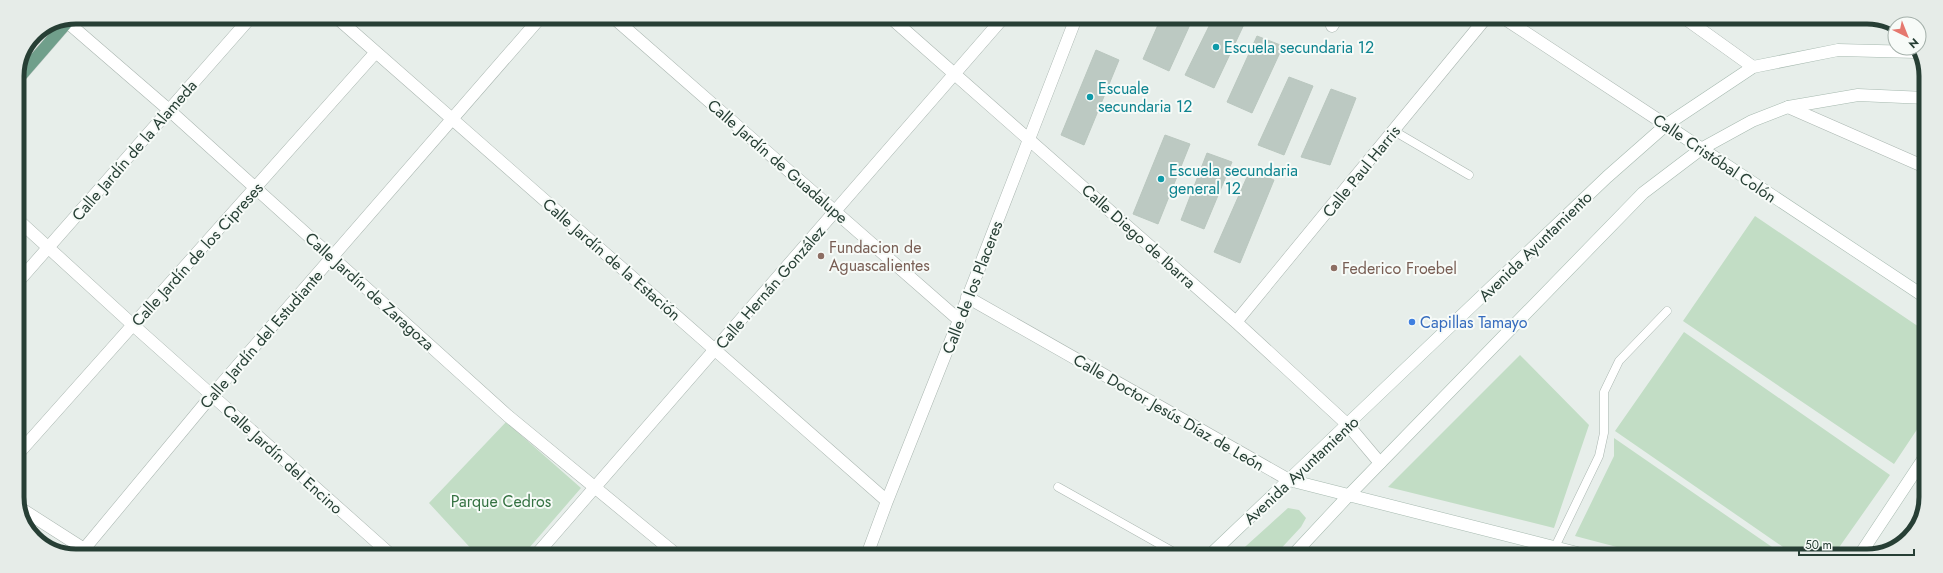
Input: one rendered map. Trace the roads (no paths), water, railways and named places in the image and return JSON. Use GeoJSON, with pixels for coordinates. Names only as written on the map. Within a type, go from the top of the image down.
{"type":"FeatureCollection","features":[{"type":"Feature","properties":{"kind":"main road"},"geometry":{"type":"LineString","coordinates":[[24,71],[64,26]]}},
{"type":"Feature","properties":{"kind":"street","name":"Calle Jardín de Zaragoza"},"geometry":{"type":"LineString","coordinates":[[72,24],[170,110],[508,416],[670,549]]}},
{"type":"Feature","properties":{"kind":"street","name":"Calle Jardín de la Alameda"},"geometry":{"type":"LineString","coordinates":[[24,275],[245,24]]}},
{"type":"Feature","properties":{"kind":"street","name":"Calle Jardín de la Estación"},"geometry":{"type":"LineString","coordinates":[[344,24],[887,501]]}},
{"type":"Feature","properties":{"kind":"street","name":"Calle Jardín del Estudiante"},"geometry":{"type":"LineString","coordinates":[[87,549],[212,395],[535,24]]}},
{"type":"Feature","properties":{"kind":"street","name":"Calle Jardín de Guadalupe"},"geometry":{"type":"LineString","coordinates":[[621,24],[959,320]]}},
{"type":"Feature","properties":{"kind":"street","name":"Calle Diego de Ibarra"},"geometry":{"type":"LineString","coordinates":[[898,24],[1236,322],[1348,426],[1380,463]]}},
{"type":"Feature","properties":{"kind":"street","name":"Calle Hernán González"},"geometry":{"type":"LineString","coordinates":[[540,549],[998,24]]}},
{"type":"Feature","properties":{"kind":"street","name":"Calle de los Placeres"},"geometry":{"type":"LineString","coordinates":[[870,549],[887,501],[1074,24]]}},
{"type":"Feature","properties":{"kind":"street","name":"Calle Paul Harris"},"geometry":{"type":"LineString","coordinates":[[1236,322],[1480,24]]}},
{"type":"Feature","properties":{"kind":"street","name":"Calle Cristóbal Colón"},"geometry":{"type":"LineString","coordinates":[[1513,24],[1919,293]]}},
{"type":"Feature","properties":{"kind":"street"},"geometry":{"type":"LineString","coordinates":[[1693,24],[1753,67]]}},
{"type":"Feature","properties":{"kind":"street","name":"Avenida Ayuntamiento"},"geometry":{"type":"LineString","coordinates":[[1216,549],[1348,426],[1607,177],[1666,125],[1753,67],[1838,50],[1887,50]]}},
{"type":"Feature","properties":{"kind":"street","name":"Calle Jardín de los Cipreses"},"geometry":{"type":"LineString","coordinates":[[24,447],[376,52]]}},
{"type":"Feature","properties":{"kind":"street"},"geometry":{"type":"LineString","coordinates":[[1299,549],[1349,495],[1643,193],[1701,149],[1752,121],[1788,107],[1858,95],[1919,98]]}},
{"type":"Feature","properties":{"kind":"street"},"geometry":{"type":"LineString","coordinates":[[1788,107],[1919,163]]}},
{"type":"Feature","properties":{"kind":"street","name":"Calle Jardín del Encino"},"geometry":{"type":"LineString","coordinates":[[24,225],[133,325],[384,549]]}},
{"type":"Feature","properties":{"kind":"street","name":"Calle Doctor Jesús Díaz de León"},"geometry":{"type":"LineString","coordinates":[[967,297],[1289,480],[1546,549]]}},
{"type":"Feature","properties":{"kind":"street"},"geometry":{"type":"LineString","coordinates":[[1864,549],[1919,466]]}},
{"type":"Feature","properties":{"kind":"street"},"geometry":{"type":"LineString","coordinates":[[27,513],[81,549]]}},
{"type":"Feature","properties":{"kind":"lane"},"geometry":{"type":"LineString","coordinates":[[1394,131],[1469,175]]}},
{"type":"Feature","properties":{"kind":"lane"},"geometry":{"type":"LineString","coordinates":[[1554,549],[1599,456],[1604,434],[1604,392],[1619,361],[1666,311]]}},
{"type":"Feature","properties":{"kind":"lane"},"geometry":{"type":"LineString","coordinates":[[1058,487],[1168,549]]}},
{"type":"Feature","properties":{"kind":"place","name":"Escuela secundaria 12"},"geometry":{"type":"Point","coordinates":[1216,47]}},
{"type":"Feature","properties":{"kind":"place","name":"Escuale secundaria 12"},"geometry":{"type":"Point","coordinates":[1090,97]}},
{"type":"Feature","properties":{"kind":"place","name":"Escuela secundaria general 12"},"geometry":{"type":"Point","coordinates":[1161,179]}},
{"type":"Feature","properties":{"kind":"place","name":"Fundacion de Aguascalientes"},"geometry":{"type":"Point","coordinates":[821,256]}},
{"type":"Feature","properties":{"kind":"place","name":"Federico Froebel"},"geometry":{"type":"Point","coordinates":[1334,268]}},
{"type":"Feature","properties":{"kind":"place","name":"Capillas Tamayo"},"geometry":{"type":"Point","coordinates":[1412,322]}},
{"type":"Feature","properties":{"kind":"park label","name":"Parque Cedros"},"geometry":{"type":"Point","coordinates":[501,501]}}]}
